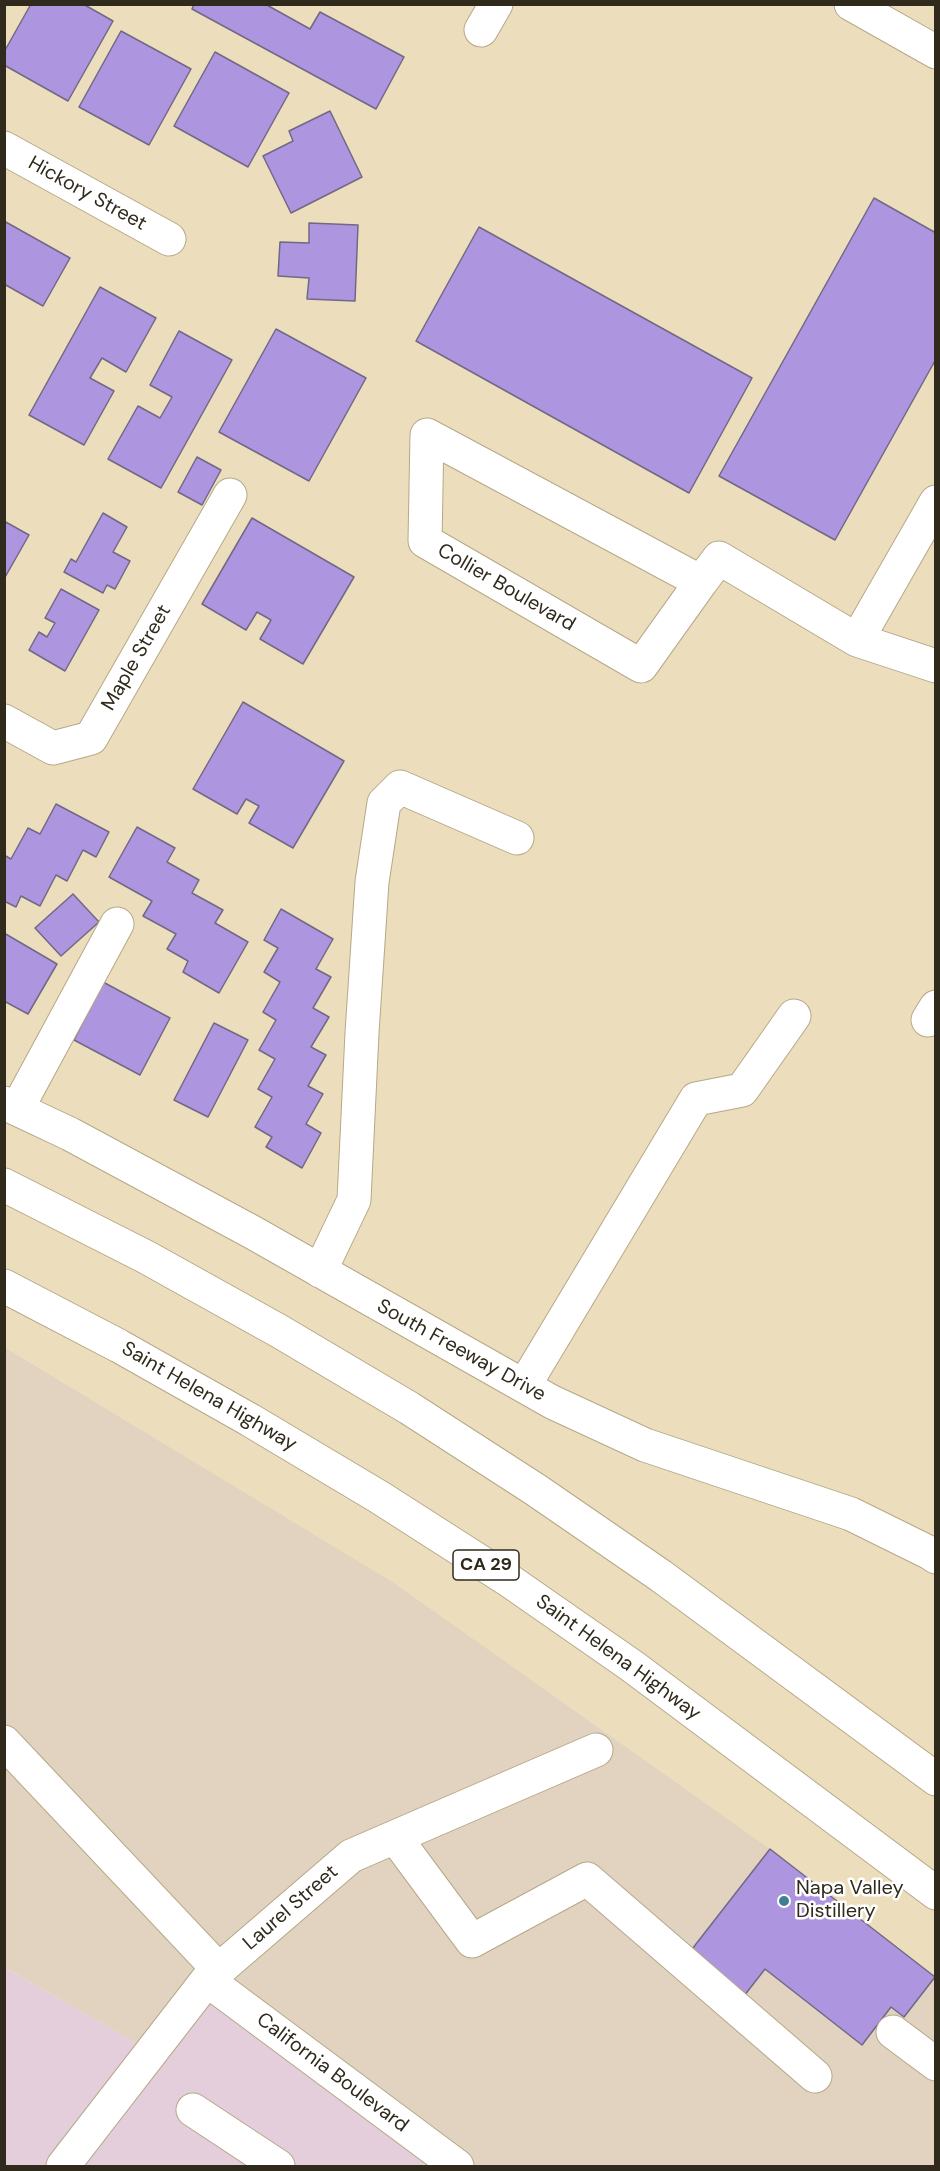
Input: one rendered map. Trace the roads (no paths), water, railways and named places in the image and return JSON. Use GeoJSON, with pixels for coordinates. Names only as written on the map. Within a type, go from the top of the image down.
{"type":"FeatureCollection","features":[{"type":"Feature","properties":{"kind":"main road"},"geometry":{"type":"LineString","coordinates":[[851,4],[936,52]]}},
{"type":"Feature","properties":{"kind":"main road","name":"Hickory Street"},"geometry":{"type":"LineString","coordinates":[[4,148],[169,239]]}},
{"type":"Feature","properties":{"kind":"main road","name":"Collier Boulevard"},"geometry":{"type":"LineString","coordinates":[[701,582],[427,435],[425,541],[641,666],[719,558],[857,640]]}},
{"type":"Feature","properties":{"kind":"main road","name":"Maple Street"},"geometry":{"type":"LineString","coordinates":[[4,721],[53,748],[91,738],[230,495]]}},
{"type":"Feature","properties":{"kind":"main road"},"geometry":{"type":"LineString","coordinates":[[936,502],[857,640],[936,666]]}},
{"type":"Feature","properties":{"kind":"main road"},"geometry":{"type":"LineString","coordinates":[[320,1271],[354,1200],[371,894],[384,803],[400,787],[517,838]]}},
{"type":"Feature","properties":{"kind":"main road"},"geometry":{"type":"LineString","coordinates":[[11,1106],[117,924]]}},
{"type":"Feature","properties":{"kind":"main road"},"geometry":{"type":"LineString","coordinates":[[524,1386],[696,1099],[742,1090],[794,1016]]}},
{"type":"Feature","properties":{"kind":"main road","name":"South Freeway Drive"},"geometry":{"type":"LineString","coordinates":[[11,1106],[70,1134],[552,1402],[645,1445],[851,1514],[934,1551]]}},
{"type":"Feature","properties":{"kind":"main road"},"geometry":{"type":"LineString","coordinates":[[4,1185],[147,1257],[279,1331],[419,1414],[536,1490],[661,1576],[936,1779]]}},
{"type":"Feature","properties":{"kind":"main road","name":"Saint Helena Highway"},"geometry":{"type":"LineString","coordinates":[[4,1286],[118,1346],[250,1420],[380,1497],[507,1579],[632,1666],[936,1893]]}},
{"type":"Feature","properties":{"kind":"main road","name":"California Boulevard"},"geometry":{"type":"LineString","coordinates":[[4,1742],[213,1975],[422,2156],[457,2166]]}},
{"type":"Feature","properties":{"kind":"main road","name":"Laurel Street"},"geometry":{"type":"LineString","coordinates":[[63,2166],[213,1975],[351,1857],[596,1750]]}},
{"type":"Feature","properties":{"kind":"main road"},"geometry":{"type":"LineString","coordinates":[[395,1837],[472,1941],[587,1879],[815,2076]]}},
{"type":"Feature","properties":{"kind":"main road"},"geometry":{"type":"LineString","coordinates":[[893,2032],[936,2064]]}},
{"type":"Feature","properties":{"kind":"main road"},"geometry":{"type":"LineString","coordinates":[[193,2110],[278,2166]]}},
{"type":"Feature","properties":{"kind":"place","name":"Napa Valley Distillery"},"geometry":{"type":"Point","coordinates":[784,1901]}}]}
